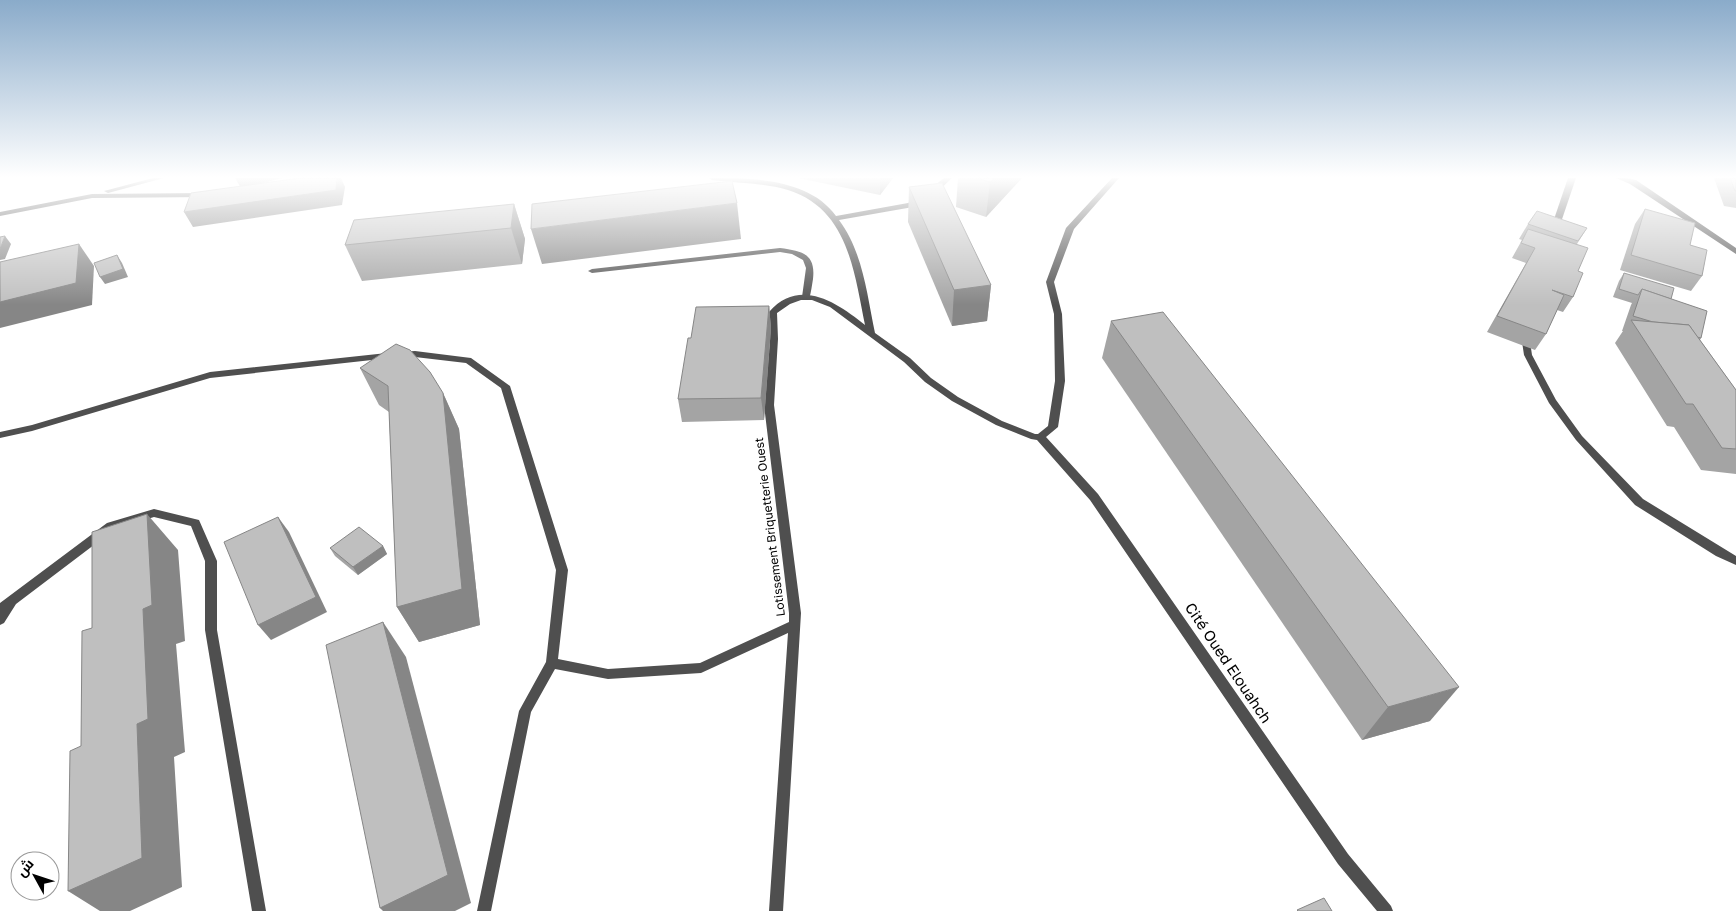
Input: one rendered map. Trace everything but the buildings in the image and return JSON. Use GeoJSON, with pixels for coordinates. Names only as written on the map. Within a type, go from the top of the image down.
{"type":"FeatureCollection","features":[{"type":"Feature","properties":{"kind":"street"},"geometry":{"type":"LineString","coordinates":[[837,221],[849,242],[855,261],[871,334]]}},
{"type":"Feature","properties":{"kind":"street"},"geometry":{"type":"LineString","coordinates":[[592,271],[780,250],[794,252],[807,259],[810,268],[806,297],[826,301],[955,399],[999,423],[1034,437],[1040,437],[1053,427],[1060,381],[1058,314],[1050,282],[1070,228],[1077,221]]}},
{"type":"Feature","properties":{"kind":"street"},"geometry":{"type":"LineString","coordinates":[[1550,240],[1557,221]]}},
{"type":"Feature","properties":{"kind":"street"},"geometry":{"type":"LineString","coordinates":[[1690,221],[1736,252]]}},
{"type":"Feature","properties":{"kind":"street","name":"Lotissement Briquetterie Ouest"},"geometry":{"type":"LineString","coordinates":[[776,911],[795,613],[769,406],[774,339],[773,312],[790,300],[806,297]]}},
{"type":"Feature","properties":{"kind":"street"},"geometry":{"type":"LineString","coordinates":[[1522,321],[1528,355],[1552,400],[1579,438],[1639,502],[1736,561]]}},
{"type":"Feature","properties":{"kind":"street"},"geometry":{"type":"LineString","coordinates":[[0,435],[32,428],[210,375],[415,354],[468,360],[505,386],[562,570],[552,664],[525,711],[484,911]]}},
{"type":"Feature","properties":{"kind":"street","name":"Cité Oued Elouahch"},"geometry":{"type":"LineString","coordinates":[[1040,437],[1094,497],[1343,859],[1386,911]]}},
{"type":"Feature","properties":{"kind":"street"},"geometry":{"type":"LineString","coordinates":[[0,609],[111,526],[154,514],[195,522],[211,561],[211,630],[259,911]]}},
{"type":"Feature","properties":{"kind":"street"},"geometry":{"type":"LineString","coordinates":[[0,620],[12,601]]}},
{"type":"Feature","properties":{"kind":"street"},"geometry":{"type":"LineString","coordinates":[[552,664],[608,674],[702,668],[794,625]]}}]}
